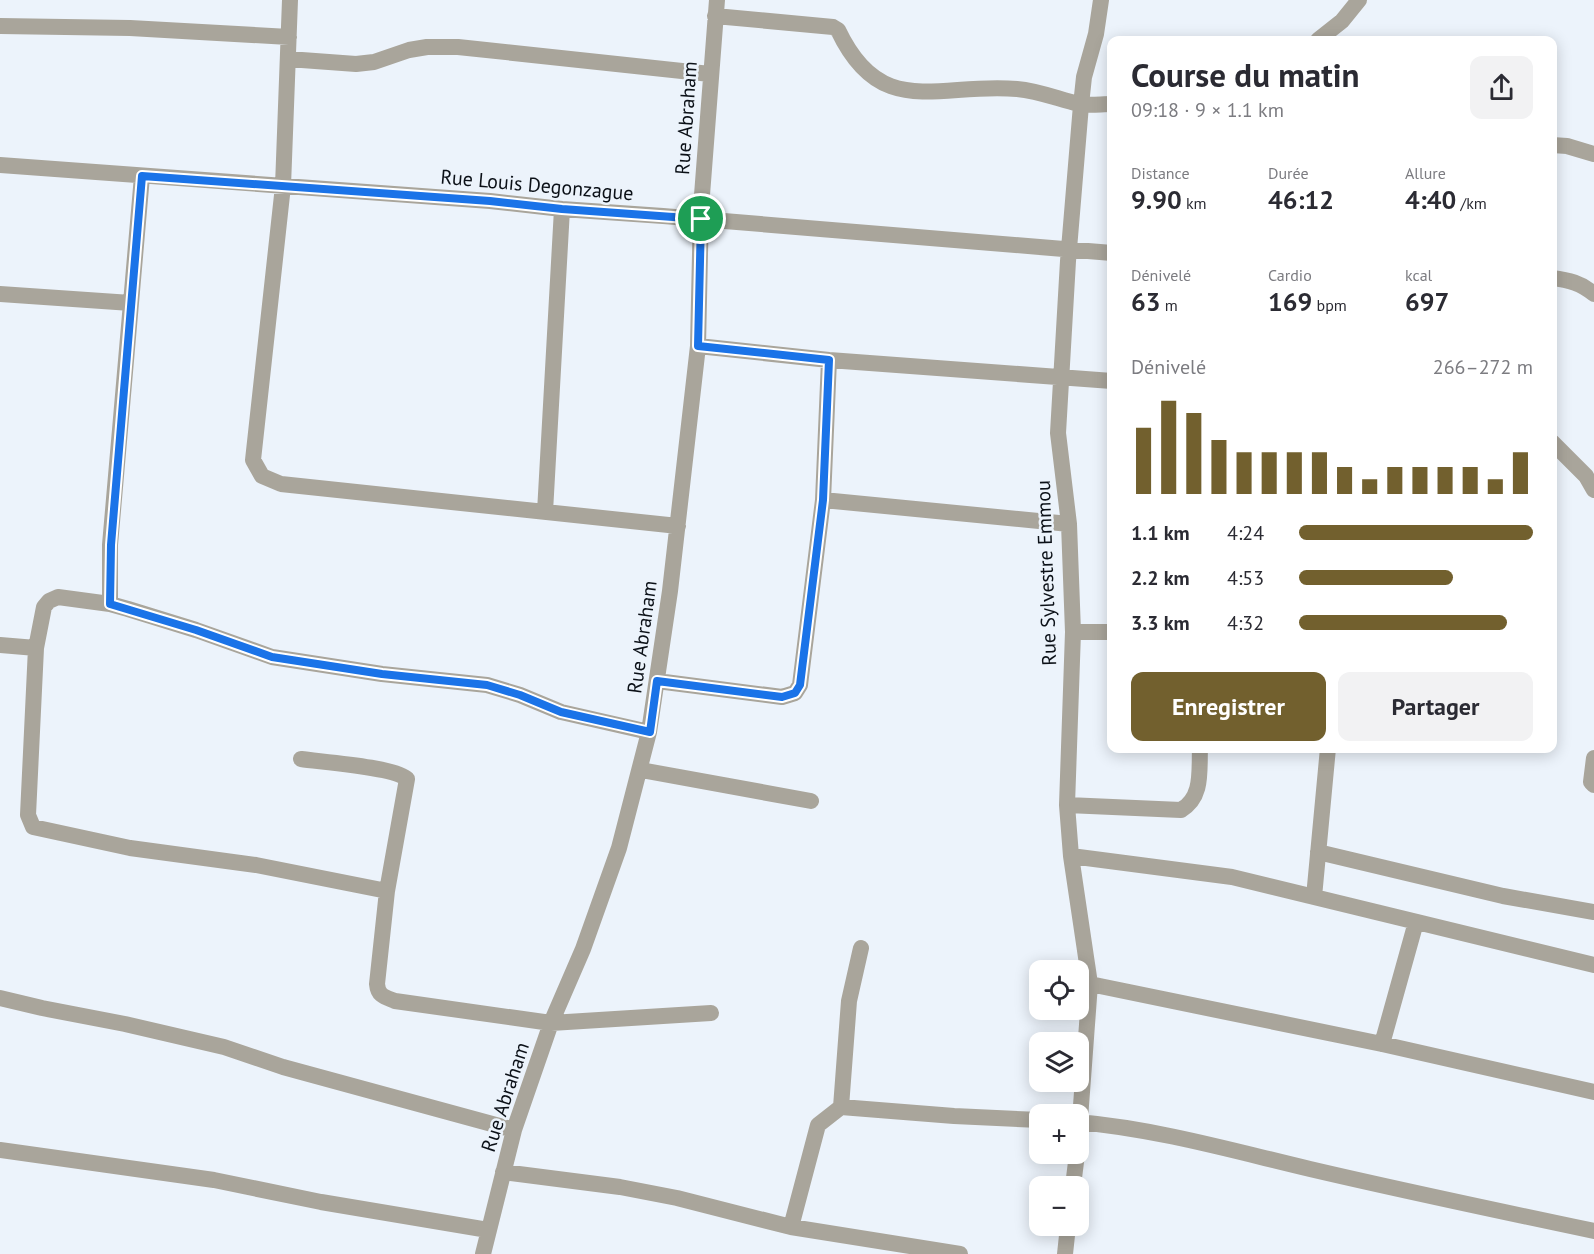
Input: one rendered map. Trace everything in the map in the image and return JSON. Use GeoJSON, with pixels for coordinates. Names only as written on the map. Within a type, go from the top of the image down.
{"type":"FeatureCollection","features":[{"type":"Feature","properties":{"kind":"street"},"geometry":{"type":"LineString","coordinates":[[290,0],[283,186],[253,460],[262,476],[281,484],[678,526]]}},
{"type":"Feature","properties":{"kind":"street","name":"Rue Sylvestre Emmou"},"geometry":{"type":"LineString","coordinates":[[1081,1104],[1090,984],[1071,856],[1067,805],[1073,632],[1069,524],[1058,433],[1081,105],[1084,77],[1096,34],[1101,0]]}},
{"type":"Feature","properties":{"kind":"street"},"geometry":{"type":"LineString","coordinates":[[1323,36],[1342,21],[1359,0]]}},
{"type":"Feature","properties":{"kind":"street"},"geometry":{"type":"LineString","coordinates":[[716,8],[833,27],[838,30],[858,64],[873,78],[903,91],[1018,89],[1052,95],[1081,105],[1107,104]]}},
{"type":"Feature","properties":{"kind":"street","name":"Rue Abraham"},"geometry":{"type":"LineString","coordinates":[[483,1254],[514,1130],[551,1023],[584,949],[604,893],[619,848],[650,732],[670,591],[698,346],[701,219],[716,8]]}},
{"type":"Feature","properties":{"kind":"street"},"geometry":{"type":"LineString","coordinates":[[0,26],[130,28],[289,37]]}},
{"type":"Feature","properties":{"kind":"street"},"geometry":{"type":"LineString","coordinates":[[288,59],[356,64],[374,62],[418,48],[458,47],[710,74]]}},
{"type":"Feature","properties":{"kind":"street"},"geometry":{"type":"LineString","coordinates":[[1557,145],[1594,154]]}},
{"type":"Feature","properties":{"kind":"street","name":"Rue Louis Degonzague"},"geometry":{"type":"LineString","coordinates":[[0,165],[490,201],[562,209],[1107,252]]}},
{"type":"Feature","properties":{"kind":"street"},"geometry":{"type":"LineString","coordinates":[[110,604],[111,545],[142,176]]}},
{"type":"Feature","properties":{"kind":"street"},"geometry":{"type":"LineString","coordinates":[[545,512],[562,209]]}},
{"type":"Feature","properties":{"kind":"street"},"geometry":{"type":"LineString","coordinates":[[1557,279],[1570,280],[1585,286],[1594,294]]}},
{"type":"Feature","properties":{"kind":"street"},"geometry":{"type":"LineString","coordinates":[[0,294],[131,303]]}},
{"type":"Feature","properties":{"kind":"street"},"geometry":{"type":"LineString","coordinates":[[698,346],[829,360],[1107,381]]}},
{"type":"Feature","properties":{"kind":"street"},"geometry":{"type":"LineString","coordinates":[[657,681],[782,697],[795,693],[800,685],[823,500],[829,360]]}},
{"type":"Feature","properties":{"kind":"street"},"geometry":{"type":"LineString","coordinates":[[1557,447],[1587,476],[1594,490]]}},
{"type":"Feature","properties":{"kind":"street"},"geometry":{"type":"LineString","coordinates":[[823,500],[1069,524]]}},
{"type":"Feature","properties":{"kind":"street"},"geometry":{"type":"LineString","coordinates":[[387,891],[256,865],[130,848],[33,827],[28,815],[36,648],[44,607],[49,601],[58,597],[110,604],[196,630],[272,657],[382,674],[487,685],[520,695],[561,712],[650,732]]}},
{"type":"Feature","properties":{"kind":"street"},"geometry":{"type":"LineString","coordinates":[[1073,632],[1107,632]]}},
{"type":"Feature","properties":{"kind":"street"},"geometry":{"type":"LineString","coordinates":[[0,645],[36,648]]}},
{"type":"Feature","properties":{"kind":"street"},"geometry":{"type":"LineString","coordinates":[[1067,805],[1180,810],[1190,804],[1197,795],[1200,753]]}},
{"type":"Feature","properties":{"kind":"street"},"geometry":{"type":"LineString","coordinates":[[1314,897],[1328,753]]}},
{"type":"Feature","properties":{"kind":"street"},"geometry":{"type":"LineString","coordinates":[[1594,758],[1591,782],[1594,785]]}},
{"type":"Feature","properties":{"kind":"street"},"geometry":{"type":"LineString","coordinates":[[301,759],[381,770],[404,775],[407,779],[387,891],[378,984],[378,992],[382,997],[395,1001],[551,1023],[711,1014]]}},
{"type":"Feature","properties":{"kind":"street"},"geometry":{"type":"LineString","coordinates":[[640,770],[811,801]]}},
{"type":"Feature","properties":{"kind":"street"},"geometry":{"type":"LineString","coordinates":[[1318,852],[1503,896],[1594,912]]}},
{"type":"Feature","properties":{"kind":"street"},"geometry":{"type":"LineString","coordinates":[[1071,856],[1232,877],[1594,965]]}},
{"type":"Feature","properties":{"kind":"street"},"geometry":{"type":"LineString","coordinates":[[1382,1044],[1416,922]]}},
{"type":"Feature","properties":{"kind":"street"},"geometry":{"type":"LineString","coordinates":[[841,1107],[848,1011],[861,948]]}},
{"type":"Feature","properties":{"kind":"street"},"geometry":{"type":"LineString","coordinates":[[1090,984],[1382,1044],[1594,1092]]}},
{"type":"Feature","properties":{"kind":"street"},"geometry":{"type":"LineString","coordinates":[[0,998],[224,1047],[283,1067],[514,1130]]}},
{"type":"Feature","properties":{"kind":"street"},"geometry":{"type":"LineString","coordinates":[[791,1227],[818,1125],[841,1107],[954,1116],[1029,1119]]}},
{"type":"Feature","properties":{"kind":"street"},"geometry":{"type":"LineString","coordinates":[[1089,1123],[1210,1145],[1594,1231]]}},
{"type":"Feature","properties":{"kind":"street"},"geometry":{"type":"LineString","coordinates":[[0,1150],[214,1180],[321,1202],[488,1230]]}},
{"type":"Feature","properties":{"kind":"street"},"geometry":{"type":"LineString","coordinates":[[503,1172],[620,1187],[677,1198],[791,1227],[960,1254]]}},
{"type":"Feature","properties":{"kind":"street"},"geometry":{"type":"LineString","coordinates":[[1067,1236],[1065,1254],[1070,1254]]}},
{"type":"Feature","properties":{"kind":"route"},"geometry":{"type":"LineString","coordinates":[[142,176],[701,219],[698,346],[829,360],[823,500],[800,685],[795,693],[782,697],[657,681],[650,732],[561,712],[520,695],[487,685],[382,674],[272,657],[196,630],[110,604],[111,545],[142,176]]}}]}
